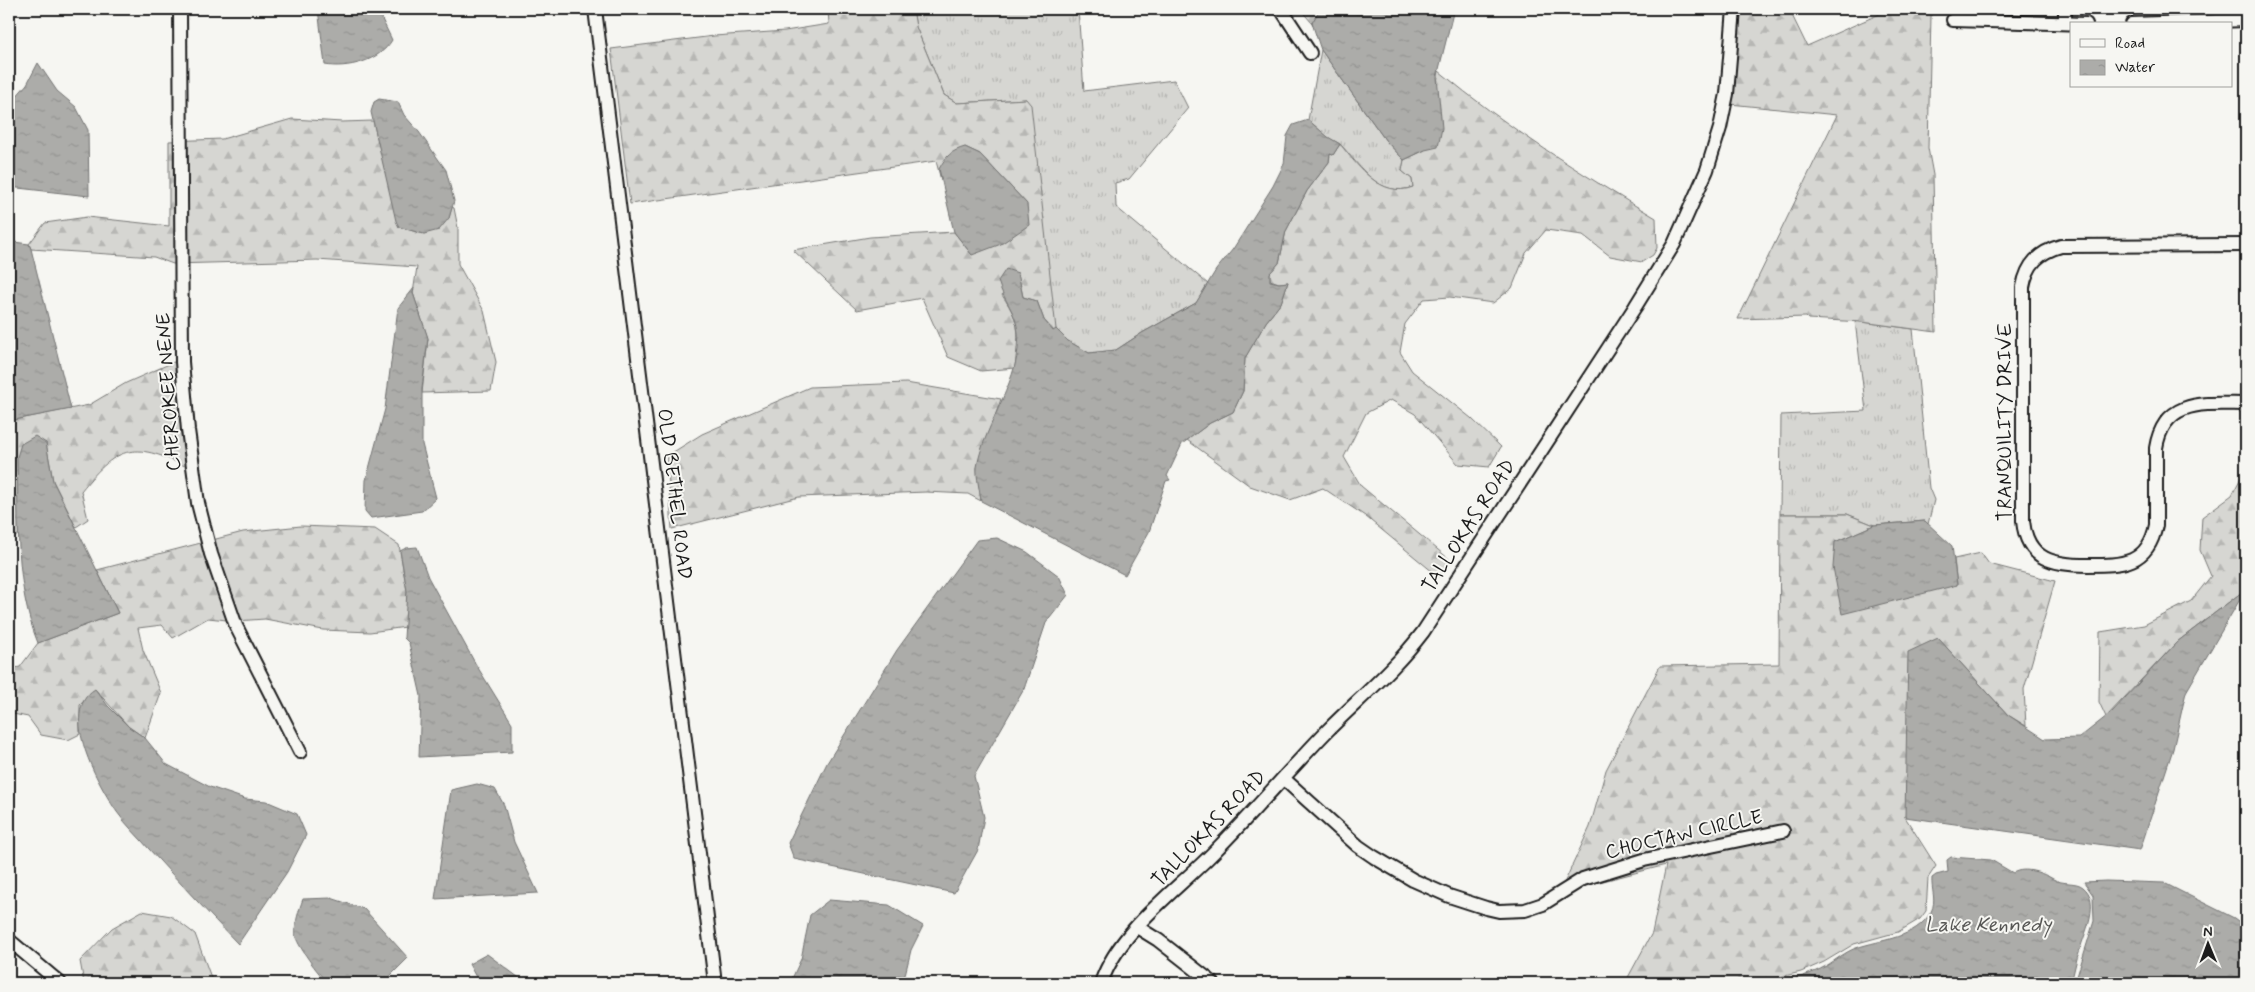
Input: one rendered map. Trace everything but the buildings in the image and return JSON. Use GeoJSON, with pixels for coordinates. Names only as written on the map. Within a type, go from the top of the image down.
{"type":"FeatureCollection","features":[{"type":"Feature","properties":{"kind":"street","name":"CHEROKEE NENE"},"geometry":{"type":"LineString","coordinates":[[180,9],[182,362],[188,430],[198,503],[211,554],[236,626],[300,752]]}},
{"type":"Feature","properties":{"kind":"street","name":"OLD BETHEL ROAD"},"geometry":{"type":"LineString","coordinates":[[596,9],[715,983]]}},
{"type":"Feature","properties":{"kind":"street"},"geometry":{"type":"LineString","coordinates":[[1281,9],[1310,53]]}},
{"type":"Feature","properties":{"kind":"street","name":"TALLOKAS ROAD"},"geometry":{"type":"LineString","coordinates":[[1101,983],[1118,949],[1137,927],[1214,853],[1328,731],[1405,656],[1423,632],[1670,250],[1703,179],[1720,128],[1727,94],[1734,9]]}},
{"type":"Feature","properties":{"kind":"street"},"geometry":{"type":"LineString","coordinates":[[2065,9],[2065,23]]}},
{"type":"Feature","properties":{"kind":"street"},"geometry":{"type":"LineString","coordinates":[[1953,20],[2070,23]]}},
{"type":"Feature","properties":{"kind":"street"},"geometry":{"type":"LineString","coordinates":[[2189,22],[2246,20]]}},
{"type":"Feature","properties":{"kind":"street","name":"TRANQUILITY DRIVE"},"geometry":{"type":"LineString","coordinates":[[2246,245],[2061,246],[2042,253],[2030,266],[2023,287],[2024,521],[2027,538],[2032,548],[2046,560],[2064,565],[2117,565],[2134,559],[2143,553],[2154,536],[2156,526],[2156,448],[2161,429],[2167,420],[2183,408],[2195,405],[2246,404]]}},
{"type":"Feature","properties":{"kind":"street","name":"CHOCTAW CIRCLE"},"geometry":{"type":"LineString","coordinates":[[1284,779],[1358,846],[1374,857],[1413,880],[1449,896],[1500,911],[1525,910],[1543,904],[1583,879],[1644,860],[1783,831]]}},
{"type":"Feature","properties":{"kind":"street"},"geometry":{"type":"LineString","coordinates":[[1137,927],[1158,940],[1212,983]]}},
{"type":"Feature","properties":{"kind":"street"},"geometry":{"type":"LineString","coordinates":[[9,940],[60,983]]}},
{"type":"Feature","properties":{"kind":"green space"},"geometry":{"type":"Polygon","coordinates":[[[828,9],[913,9],[916,27],[944,95],[957,103],[1026,99],[1031,105],[1056,329],[1054,331],[1044,320],[1037,301],[1023,297],[1018,273],[1002,295],[1009,306],[1018,330],[1015,368],[981,371],[948,357],[922,298],[857,310],[793,250],[870,237],[954,232],[972,255],[1027,204],[980,154],[965,147],[939,169],[941,180],[936,161],[630,204],[611,49],[714,36],[785,31],[829,24],[828,9]]]}},
{"type":"Feature","properties":{"kind":"green space"},"geometry":{"type":"Polygon","coordinates":[[[913,9],[1078,9],[1084,91],[1174,80],[1188,108],[1129,179],[1115,183],[1116,207],[1208,284],[1196,303],[1116,350],[1089,353],[1057,332],[1054,324],[1026,99],[957,103],[944,95],[916,27],[913,9]]]}},
{"type":"Feature","properties":{"kind":"green space"},"geometry":{"type":"Polygon","coordinates":[[[1300,9],[1320,9],[1312,23],[1300,9]]]}},
{"type":"Feature","properties":{"kind":"green space"},"geometry":{"type":"Polygon","coordinates":[[[1738,9],[1789,9],[1807,46],[1891,9],[1933,9],[1931,16],[1928,148],[1933,175],[1936,332],[1862,322],[1808,319],[1806,317],[1738,319],[1837,115],[1730,104],[1738,9]]]}},
{"type":"Feature","properties":{"kind":"green space"},"geometry":{"type":"Polygon","coordinates":[[[1321,50],[1386,141],[1404,160],[1402,171],[1412,179],[1413,187],[1401,190],[1381,185],[1364,171],[1339,143],[1326,136],[1308,120],[1321,50]]]}},
{"type":"Feature","properties":{"kind":"green space"},"geometry":{"type":"Polygon","coordinates":[[[1439,71],[1464,92],[1544,149],[1656,218],[1657,248],[1653,255],[1642,262],[1610,256],[1583,235],[1546,230],[1526,253],[1512,288],[1493,303],[1450,297],[1424,299],[1405,324],[1400,352],[1412,371],[1471,418],[1501,447],[1489,467],[1458,464],[1415,414],[1391,400],[1366,413],[1344,457],[1361,486],[1449,559],[1439,577],[1365,516],[1323,488],[1290,500],[1250,486],[1187,440],[1210,423],[1233,412],[1243,391],[1245,358],[1266,322],[1281,303],[1288,282],[1279,283],[1270,280],[1270,273],[1279,263],[1286,231],[1307,191],[1329,162],[1330,154],[1333,155],[1340,144],[1354,162],[1371,178],[1381,184],[1401,190],[1413,187],[1412,179],[1402,171],[1404,160],[1425,150],[1439,71]]]}},
{"type":"Feature","properties":{"kind":"green space"},"geometry":{"type":"Polygon","coordinates":[[[292,119],[342,122],[373,121],[399,227],[424,234],[449,218],[452,207],[454,208],[458,228],[458,264],[484,311],[496,362],[491,391],[422,393],[428,339],[413,293],[417,267],[317,260],[173,264],[154,257],[31,249],[29,244],[45,223],[87,217],[169,226],[169,141],[222,139],[292,119]]]}},
{"type":"Feature","properties":{"kind":"green space"},"geometry":{"type":"Polygon","coordinates":[[[1855,321],[1913,329],[1929,488],[1934,500],[1928,524],[1925,521],[1874,525],[1847,514],[1780,514],[1781,415],[1866,411],[1855,321]]]}},
{"type":"Feature","properties":{"kind":"green space"},"geometry":{"type":"Polygon","coordinates":[[[176,361],[189,468],[155,454],[142,451],[129,452],[118,456],[106,463],[81,491],[88,519],[76,527],[53,481],[46,443],[17,457],[19,534],[9,542],[9,421],[89,405],[126,383],[176,361]]]}},
{"type":"Feature","properties":{"kind":"green space"},"geometry":{"type":"Polygon","coordinates":[[[906,383],[1001,399],[977,468],[981,501],[968,494],[926,492],[799,497],[672,529],[667,456],[702,434],[810,387],[906,383]]]}},
{"type":"Feature","properties":{"kind":"green space"},"geometry":{"type":"Polygon","coordinates":[[[2246,468],[2246,589],[2177,642],[2106,717],[2099,702],[2100,632],[2144,625],[2191,601],[2211,576],[2200,550],[2202,517],[2232,495],[2246,468]]]}},
{"type":"Feature","properties":{"kind":"green space"},"geometry":{"type":"Polygon","coordinates":[[[1780,514],[1847,514],[1874,525],[1835,542],[1957,585],[1954,559],[1981,553],[1989,564],[2055,581],[2024,689],[2026,726],[2008,715],[1938,638],[1905,817],[1936,866],[1928,878],[1926,911],[1920,919],[1898,932],[1854,944],[1824,962],[1801,972],[1755,983],[1625,983],[1652,933],[1666,865],[1560,892],[1590,827],[1606,770],[1660,666],[1779,664],[1780,514]]]}},
{"type":"Feature","properties":{"kind":"green space"},"geometry":{"type":"Polygon","coordinates":[[[301,526],[375,529],[399,545],[407,591],[406,627],[370,632],[323,630],[265,619],[236,621],[208,618],[173,638],[162,625],[138,628],[143,650],[161,693],[145,738],[129,727],[95,689],[80,705],[80,734],[68,740],[41,735],[28,717],[13,714],[9,718],[9,669],[20,667],[38,643],[118,613],[97,570],[243,532],[301,526]]]}},
{"type":"Feature","properties":{"kind":"green space"},"geometry":{"type":"Polygon","coordinates":[[[142,911],[171,916],[195,934],[213,983],[84,983],[80,961],[112,928],[142,911]]]}},
{"type":"Feature","properties":{"kind":"water"},"geometry":{"type":"Polygon","coordinates":[[[318,9],[377,9],[392,40],[380,53],[362,62],[343,66],[325,65],[318,9]]]}},
{"type":"Feature","properties":{"kind":"water"},"geometry":{"type":"Polygon","coordinates":[[[1320,9],[1454,9],[1437,77],[1442,128],[1438,147],[1425,150],[1404,160],[1386,141],[1321,50],[1312,23],[1320,9]]]}},
{"type":"Feature","properties":{"kind":"water"},"geometry":{"type":"Polygon","coordinates":[[[38,63],[57,91],[76,107],[88,130],[89,196],[9,187],[9,105],[27,84],[38,63]]]}},
{"type":"Feature","properties":{"kind":"water"},"geometry":{"type":"Polygon","coordinates":[[[379,99],[398,102],[404,115],[419,132],[446,170],[454,201],[449,218],[439,230],[424,234],[399,227],[396,221],[371,112],[374,102],[379,99]]]}},
{"type":"Feature","properties":{"kind":"water"},"geometry":{"type":"Polygon","coordinates":[[[1308,120],[1328,137],[1340,144],[1333,155],[1330,154],[1329,162],[1307,191],[1286,231],[1279,263],[1270,273],[1270,281],[1288,282],[1281,303],[1266,322],[1245,358],[1243,391],[1233,412],[1210,423],[1182,444],[1167,476],[1170,480],[1166,481],[1149,532],[1125,575],[981,501],[977,467],[987,434],[1015,366],[1018,349],[1017,325],[998,281],[1006,269],[1018,273],[1023,297],[1037,301],[1044,320],[1053,331],[1056,329],[1068,341],[1089,353],[1116,350],[1196,303],[1273,186],[1284,164],[1287,136],[1293,125],[1308,120]]]}},
{"type":"Feature","properties":{"kind":"water"},"geometry":{"type":"Polygon","coordinates":[[[965,147],[980,154],[1027,204],[1029,225],[1001,244],[972,255],[954,232],[939,169],[949,155],[965,147]]]}},
{"type":"Feature","properties":{"kind":"water"},"geometry":{"type":"Polygon","coordinates":[[[14,242],[29,244],[31,249],[71,409],[9,421],[9,244],[14,242]]]}},
{"type":"Feature","properties":{"kind":"water"},"geometry":{"type":"Polygon","coordinates":[[[414,288],[413,293],[428,338],[422,389],[422,444],[436,498],[422,511],[371,518],[365,511],[366,480],[385,409],[398,308],[414,288]]]}},
{"type":"Feature","properties":{"kind":"water"},"geometry":{"type":"Polygon","coordinates":[[[35,436],[46,443],[53,481],[118,613],[38,643],[30,621],[21,575],[18,528],[17,457],[21,444],[35,436]]]}},
{"type":"Feature","properties":{"kind":"water"},"geometry":{"type":"Polygon","coordinates":[[[1925,521],[1952,546],[1957,585],[1842,614],[1833,567],[1835,542],[1874,525],[1925,521]]]}},
{"type":"Feature","properties":{"kind":"water"},"geometry":{"type":"Polygon","coordinates":[[[997,538],[1027,552],[1059,576],[1068,595],[1046,623],[1024,689],[974,776],[984,817],[978,850],[954,893],[794,859],[788,843],[827,763],[897,650],[977,540],[997,538]]]}},
{"type":"Feature","properties":{"kind":"water"},"geometry":{"type":"Polygon","coordinates":[[[417,547],[428,577],[475,663],[512,723],[512,752],[419,757],[421,696],[409,643],[404,638],[407,591],[400,551],[406,548],[417,547]]]}},
{"type":"Feature","properties":{"kind":"water"},"geometry":{"type":"Polygon","coordinates":[[[2246,589],[2186,692],[2173,749],[2140,850],[1905,817],[1908,652],[1938,638],[2008,715],[2045,739],[2079,738],[2112,712],[2177,642],[2246,589]]]}},
{"type":"Feature","properties":{"kind":"water"},"geometry":{"type":"Polygon","coordinates":[[[95,689],[108,706],[129,727],[145,738],[166,764],[210,787],[245,799],[266,801],[297,814],[306,835],[287,872],[238,944],[124,822],[109,800],[92,768],[81,731],[80,714],[84,700],[95,689]]]}},
{"type":"Feature","properties":{"kind":"water"},"geometry":{"type":"Polygon","coordinates":[[[477,784],[495,789],[504,805],[514,842],[538,893],[435,899],[451,790],[477,784]]]}},
{"type":"Feature","properties":{"kind":"water","name":"Lake Kennedy"},"geometry":{"type":"Polygon","coordinates":[[[1951,857],[1991,860],[2013,873],[2023,870],[2034,871],[2057,881],[2077,884],[2083,887],[2091,900],[2090,917],[2071,983],[1779,983],[1826,966],[1856,948],[1897,937],[1916,928],[1924,921],[1933,908],[1932,878],[1948,872],[1947,860],[1951,857]]]}},
{"type":"Feature","properties":{"kind":"water"},"geometry":{"type":"Polygon","coordinates":[[[2084,882],[2164,883],[2234,918],[2246,927],[2246,983],[2075,983],[2094,921],[2093,895],[2084,882]]]}},
{"type":"Feature","properties":{"kind":"water"},"geometry":{"type":"Polygon","coordinates":[[[331,898],[364,909],[408,958],[383,983],[328,983],[314,967],[296,939],[296,921],[303,899],[331,898]]]}},
{"type":"Feature","properties":{"kind":"water"},"geometry":{"type":"Polygon","coordinates":[[[829,900],[889,905],[923,926],[911,950],[903,983],[790,983],[801,959],[810,915],[829,900]]]}},
{"type":"Feature","properties":{"kind":"water"},"geometry":{"type":"Polygon","coordinates":[[[487,954],[526,983],[479,983],[469,964],[487,954]]]}}]}
